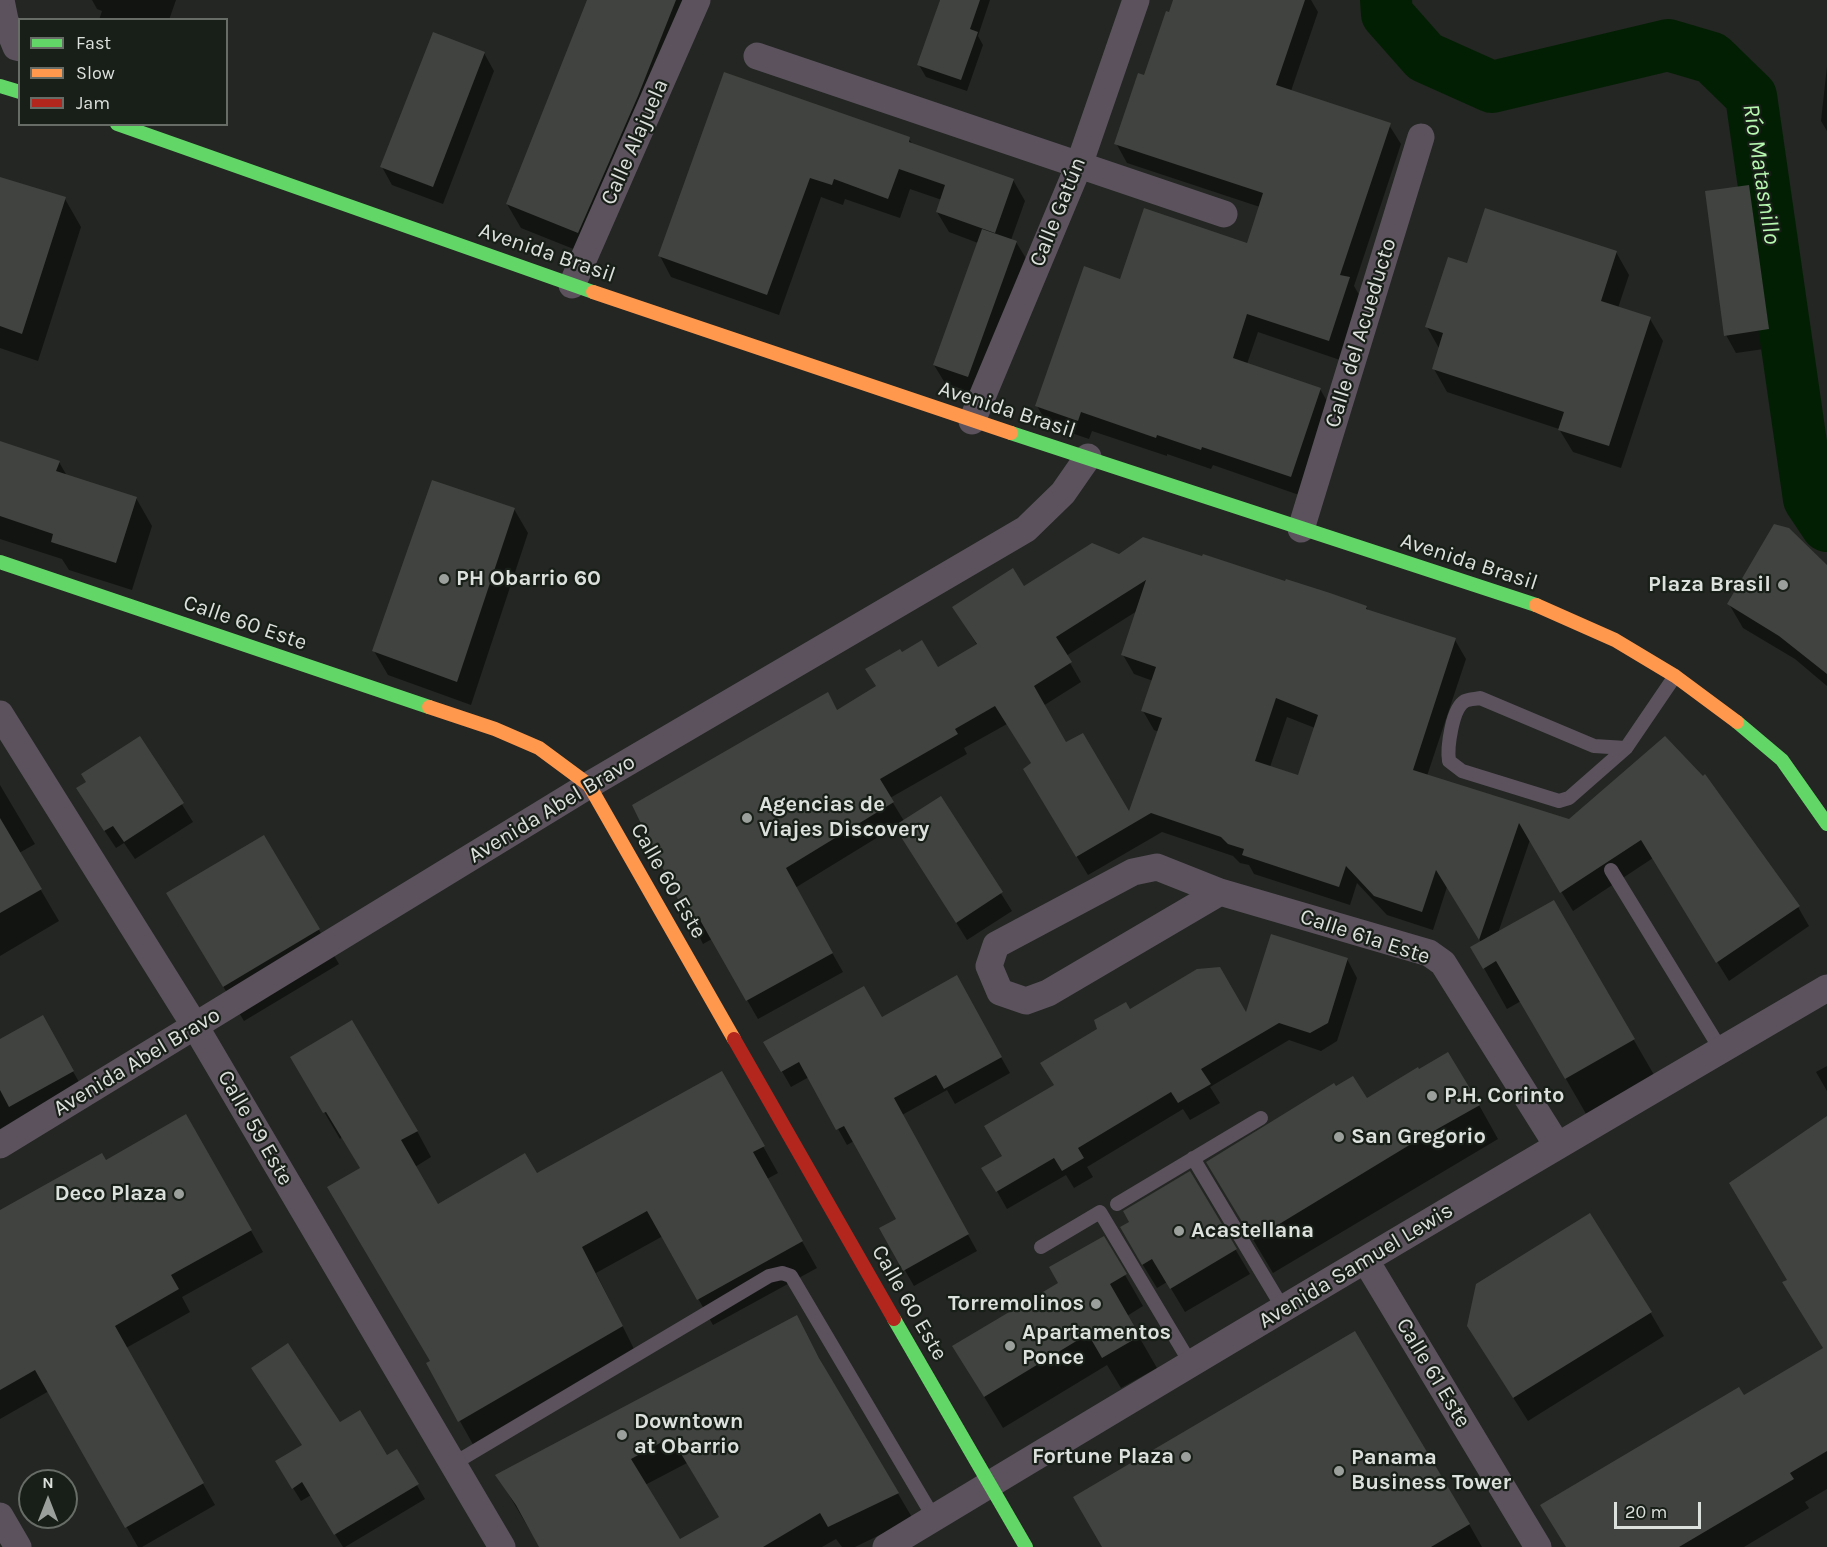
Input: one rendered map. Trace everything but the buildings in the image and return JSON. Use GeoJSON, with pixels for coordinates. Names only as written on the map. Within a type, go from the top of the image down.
{"type":"FeatureCollection","features":[{"type":"Feature","properties":{"kind":"main road"},"geometry":{"type":"LineString","coordinates":[[0,86],[18,91]]}},
{"type":"Feature","properties":{"kind":"main road","name":"Avenida Brasil"},"geometry":{"type":"LineString","coordinates":[[123,126],[572,285],[972,422],[1533,604],[1615,640],[1675,676],[1735,720],[1782,760],[1827,824]]}},
{"type":"Feature","properties":{"kind":"main road","name":"Calle 60 Este"},"geometry":{"type":"LineString","coordinates":[[0,562],[495,729],[539,748],[589,785],[1026,1547]]}},
{"type":"Feature","properties":{"kind":"street"},"geometry":{"type":"LineString","coordinates":[[1,0],[5,20],[18,47]]}},
{"type":"Feature","properties":{"kind":"street","name":"Calle Alajuela"},"geometry":{"type":"LineString","coordinates":[[572,285],[697,0]]}},
{"type":"Feature","properties":{"kind":"street","name":"Calle Gatún"},"geometry":{"type":"LineString","coordinates":[[972,422],[1079,165],[1136,0]]}},
{"type":"Feature","properties":{"kind":"street"},"geometry":{"type":"LineString","coordinates":[[757,56],[1224,214]]}},
{"type":"Feature","properties":{"kind":"street","name":"Calle del Acueducto"},"geometry":{"type":"LineString","coordinates":[[1301,529],[1421,137]]}},
{"type":"Feature","properties":{"kind":"street","name":"Avenida Abel Bravo"},"geometry":{"type":"LineString","coordinates":[[0,1145],[589,785],[1026,530],[1063,493],[1088,458]]}},
{"type":"Feature","properties":{"kind":"street","name":"Calle 59 Este"},"geometry":{"type":"LineString","coordinates":[[0,714],[195,1026],[502,1547]]}},
{"type":"Feature","properties":{"kind":"street","name":"Calle 61a Este"},"geometry":{"type":"LineString","coordinates":[[1220,892],[1048,993],[1026,1001],[1000,992],[989,966],[996,945],[1133,872],[1157,867],[1220,892],[1429,953],[1443,963],[1557,1145]]}},
{"type":"Feature","properties":{"kind":"street","name":"Avenida Samuel Lewis"},"geometry":{"type":"LineString","coordinates":[[886,1547],[1557,1145],[1827,988]]}},
{"type":"Feature","properties":{"kind":"street","name":"Calle 61 Este"},"geometry":{"type":"LineString","coordinates":[[1366,1261],[1538,1547]]}},
{"type":"Feature","properties":{"kind":"street"},"geometry":{"type":"LineString","coordinates":[[0,1516],[18,1547]]}},
{"type":"Feature","properties":{"kind":"lane"},"geometry":{"type":"LineString","coordinates":[[1626,748],[1594,746],[1480,698],[1464,701],[1457,709],[1447,748],[1449,761],[1462,771],[1558,801],[1569,798],[1626,748],[1675,676]]}},
{"type":"Feature","properties":{"kind":"lane"},"geometry":{"type":"LineString","coordinates":[[1611,870],[1721,1050]]}},
{"type":"Feature","properties":{"kind":"lane"},"geometry":{"type":"LineString","coordinates":[[1118,1204],[1261,1118]]}},
{"type":"Feature","properties":{"kind":"lane"},"geometry":{"type":"LineString","coordinates":[[1193,1158],[1284,1310]]}},
{"type":"Feature","properties":{"kind":"lane"},"geometry":{"type":"LineString","coordinates":[[1041,1247],[1100,1212],[1191,1364]]}},
{"type":"Feature","properties":{"kind":"lane"},"geometry":{"type":"LineString","coordinates":[[453,1464],[769,1276],[782,1273],[791,1276],[934,1518]]}},
{"type":"Feature","properties":{"kind":"waterway","name":"Río Matasnillo"},"geometry":{"type":"LineString","coordinates":[[1386,0],[1387,14],[1425,57],[1492,87],[1668,45],[1712,58],[1751,96],[1809,499],[1827,526]]}},
{"type":"Feature","properties":{"kind":"traffic: fast"},"geometry":{"type":"LineString","coordinates":[[0,86],[18,91]]}},
{"type":"Feature","properties":{"kind":"traffic: fast"},"geometry":{"type":"LineString","coordinates":[[123,126],[593,292]]}},
{"type":"Feature","properties":{"kind":"traffic: fast"},"geometry":{"type":"LineString","coordinates":[[1011,433],[1536,605]]}},
{"type":"Feature","properties":{"kind":"traffic: fast"},"geometry":{"type":"LineString","coordinates":[[0,562],[429,707]]}},
{"type":"Feature","properties":{"kind":"traffic: fast"},"geometry":{"type":"LineString","coordinates":[[1737,722],[1782,760],[1827,824]]}},
{"type":"Feature","properties":{"kind":"traffic: fast"},"geometry":{"type":"LineString","coordinates":[[894,1319],[1026,1547]]}},
{"type":"Feature","properties":{"kind":"traffic: slow"},"geometry":{"type":"LineString","coordinates":[[593,292],[1011,433]]}},
{"type":"Feature","properties":{"kind":"traffic: slow"},"geometry":{"type":"LineString","coordinates":[[1536,605],[1615,640],[1675,676],[1737,722]]}},
{"type":"Feature","properties":{"kind":"traffic: slow"},"geometry":{"type":"LineString","coordinates":[[429,707],[495,729],[539,748],[589,785],[734,1039]]}},
{"type":"Feature","properties":{"kind":"traffic: jam"},"geometry":{"type":"LineString","coordinates":[[734,1039],[894,1319]]}},
{"type":"Feature","properties":{"kind":"place","name":"PH Obarrio 60"},"geometry":{"type":"Point","coordinates":[444,579]}},
{"type":"Feature","properties":{"kind":"place","name":"Plaza Brasil"},"geometry":{"type":"Point","coordinates":[1783,585]}},
{"type":"Feature","properties":{"kind":"place","name":"Agencias de Viajes Discovery"},"geometry":{"type":"Point","coordinates":[747,818]}},
{"type":"Feature","properties":{"kind":"place","name":"P.H. Corinto"},"geometry":{"type":"Point","coordinates":[1432,1096]}},
{"type":"Feature","properties":{"kind":"place","name":"San Gregorio"},"geometry":{"type":"Point","coordinates":[1339,1137]}},
{"type":"Feature","properties":{"kind":"place","name":"Deco Plaza"},"geometry":{"type":"Point","coordinates":[179,1194]}},
{"type":"Feature","properties":{"kind":"place","name":"Acastellana"},"geometry":{"type":"Point","coordinates":[1179,1231]}},
{"type":"Feature","properties":{"kind":"place","name":"Torremolinos"},"geometry":{"type":"Point","coordinates":[1096,1304]}},
{"type":"Feature","properties":{"kind":"place","name":"Apartamentos Ponce"},"geometry":{"type":"Point","coordinates":[1010,1346]}},
{"type":"Feature","properties":{"kind":"place","name":"Downtown at Obarrio"},"geometry":{"type":"Point","coordinates":[622,1435]}},
{"type":"Feature","properties":{"kind":"place","name":"Fortune Plaza"},"geometry":{"type":"Point","coordinates":[1186,1457]}},
{"type":"Feature","properties":{"kind":"place","name":"Panama Business Tower"},"geometry":{"type":"Point","coordinates":[1339,1471]}}]}
